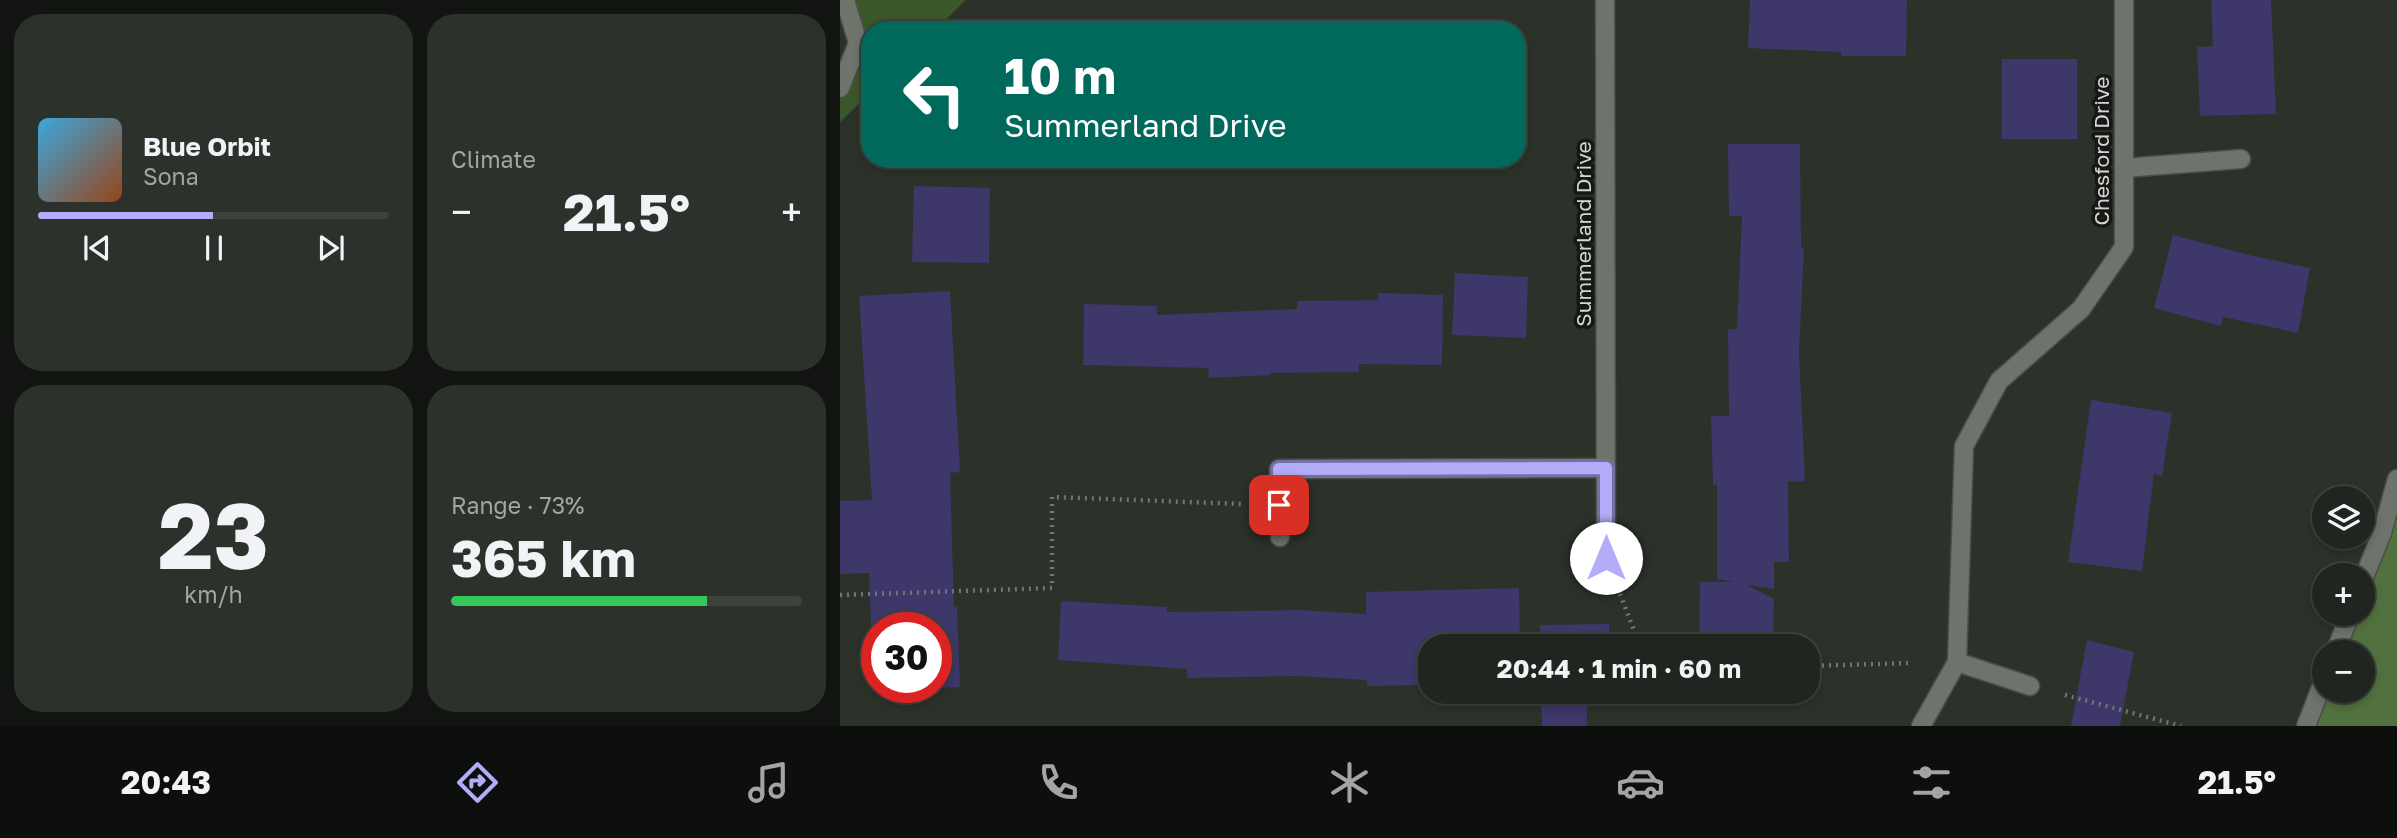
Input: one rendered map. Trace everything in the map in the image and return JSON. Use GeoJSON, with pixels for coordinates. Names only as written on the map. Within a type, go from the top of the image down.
{"type":"FeatureCollection","features":[{"type":"Feature","properties":{"kind":"street"},"geometry":{"type":"LineString","coordinates":[[840,88],[858,43],[845,0]]}},
{"type":"Feature","properties":{"kind":"street","name":"Summerland Drive"},"geometry":{"type":"LineString","coordinates":[[1605,0],[1606,558]]}},
{"type":"Feature","properties":{"kind":"street","name":"Chesford Drive"},"geometry":{"type":"LineString","coordinates":[[1921,726],[1957,662],[1964,446],[1999,382],[2081,309],[2124,247],[2124,0]]}},
{"type":"Feature","properties":{"kind":"street"},"geometry":{"type":"LineString","coordinates":[[2123,168],[2241,159]]}},
{"type":"Feature","properties":{"kind":"street"},"geometry":{"type":"LineString","coordinates":[[1280,537],[1279,469],[1606,468]]}},
{"type":"Feature","properties":{"kind":"street"},"geometry":{"type":"LineString","coordinates":[[2370,563],[2382,533],[2397,479]]}},
{"type":"Feature","properties":{"kind":"street"},"geometry":{"type":"LineString","coordinates":[[1957,662],[2030,685]]}},
{"type":"Feature","properties":{"kind":"street"},"geometry":{"type":"LineString","coordinates":[[2306,726],[2315,703]]}},
{"type":"Feature","properties":{"kind":"path"},"geometry":{"type":"LineString","coordinates":[[840,595],[1052,588],[1052,497],[1279,505]]}},
{"type":"Feature","properties":{"kind":"path"},"geometry":{"type":"LineString","coordinates":[[1606,558],[1635,634]]}},
{"type":"Feature","properties":{"kind":"path"},"geometry":{"type":"LineString","coordinates":[[1820,666],[1957,662]]}},
{"type":"Feature","properties":{"kind":"path"},"geometry":{"type":"LineString","coordinates":[[2030,685],[2181,726]]}},
{"type":"Feature","properties":{"kind":"green space"},"geometry":{"type":"Polygon","coordinates":[[[845,0],[966,0],[944,21],[861,21],[861,102],[840,122],[840,88],[858,43],[845,0]]]}},
{"type":"Feature","properties":{"kind":"green space"},"geometry":{"type":"Polygon","coordinates":[[[2397,479],[2397,726],[2306,726],[2318,703],[2375,703],[2375,640],[2340,640],[2345,626],[2375,626],[2375,563],[2369,563],[2397,479]]]}},
{"type":"Feature","properties":{"kind":"building"},"geometry":{"type":"Polygon","coordinates":[[[1750,0],[1907,0],[1906,56],[1841,56],[1841,52],[1748,48],[1750,0]]]}},
{"type":"Feature","properties":{"kind":"building"},"geometry":{"type":"Polygon","coordinates":[[[2211,0],[2271,0],[2276,114],[2200,116],[2197,47],[2213,46],[2211,0]]]}},
{"type":"Feature","properties":{"kind":"building"},"geometry":{"type":"Polygon","coordinates":[[[2002,59],[2077,59],[2077,139],[2002,139],[2002,59]]]}},
{"type":"Feature","properties":{"kind":"building"},"geometry":{"type":"Polygon","coordinates":[[[1728,144],[1800,144],[1801,248],[1804,248],[1799,352],[1805,481],[1788,482],[1789,562],[1774,562],[1774,589],[1747,585],[1774,599],[1773,634],[1699,634],[1700,582],[1734,582],[1717,579],[1717,485],[1713,485],[1711,416],[1729,416],[1728,329],[1737,329],[1742,216],[1729,216],[1728,144]]]}},
{"type":"Feature","properties":{"kind":"building"},"geometry":{"type":"Polygon","coordinates":[[[914,186],[990,188],[989,263],[912,262],[914,186]]]}},
{"type":"Feature","properties":{"kind":"building"},"geometry":{"type":"Polygon","coordinates":[[[2173,235],[2310,268],[2298,333],[2223,317],[2221,326],[2154,308],[2173,235]]]}},
{"type":"Feature","properties":{"kind":"building"},"geometry":{"type":"Polygon","coordinates":[[[1455,273],[1528,277],[1526,338],[1452,335],[1455,273]]]}},
{"type":"Feature","properties":{"kind":"building"},"geometry":{"type":"Polygon","coordinates":[[[950,291],[960,472],[950,473],[954,607],[957,607],[960,687],[952,687],[952,612],[871,612],[869,573],[840,574],[840,501],[872,500],[859,296],[950,291]]]}},
{"type":"Feature","properties":{"kind":"building"},"geometry":{"type":"Polygon","coordinates":[[[1378,293],[1443,295],[1442,365],[1359,364],[1359,372],[1270,373],[1209,378],[1208,368],[1083,365],[1084,304],[1157,306],[1157,315],[1297,309],[1297,301],[1378,300],[1378,293]]]}},
{"type":"Feature","properties":{"kind":"building"},"geometry":{"type":"Polygon","coordinates":[[[2091,400],[2172,413],[2162,476],[2154,474],[2142,571],[2068,562],[2091,400]]]}},
{"type":"Feature","properties":{"kind":"building"},"geometry":{"type":"Polygon","coordinates":[[[1519,588],[1520,634],[1418,634],[1418,685],[1367,686],[1367,680],[1297,676],[1187,678],[1187,669],[1058,660],[1061,601],[1167,607],[1167,612],[1300,610],[1366,614],[1366,592],[1519,588]]]}},
{"type":"Feature","properties":{"kind":"building"},"geometry":{"type":"Polygon","coordinates":[[[1609,624],[1609,634],[1540,634],[1540,625],[1609,624]]]}},
{"type":"Feature","properties":{"kind":"building"},"geometry":{"type":"Polygon","coordinates":[[[2087,640],[2134,652],[2120,726],[2071,726],[2087,640]]]}},
{"type":"Feature","properties":{"kind":"building"},"geometry":{"type":"Polygon","coordinates":[[[1541,704],[1587,704],[1587,726],[1542,726],[1541,704]]]}},
{"type":"Feature","properties":{"kind":"route"},"geometry":{"type":"LineString","coordinates":[[1279,505],[1279,469],[1606,468],[1606,558]]}}]}
